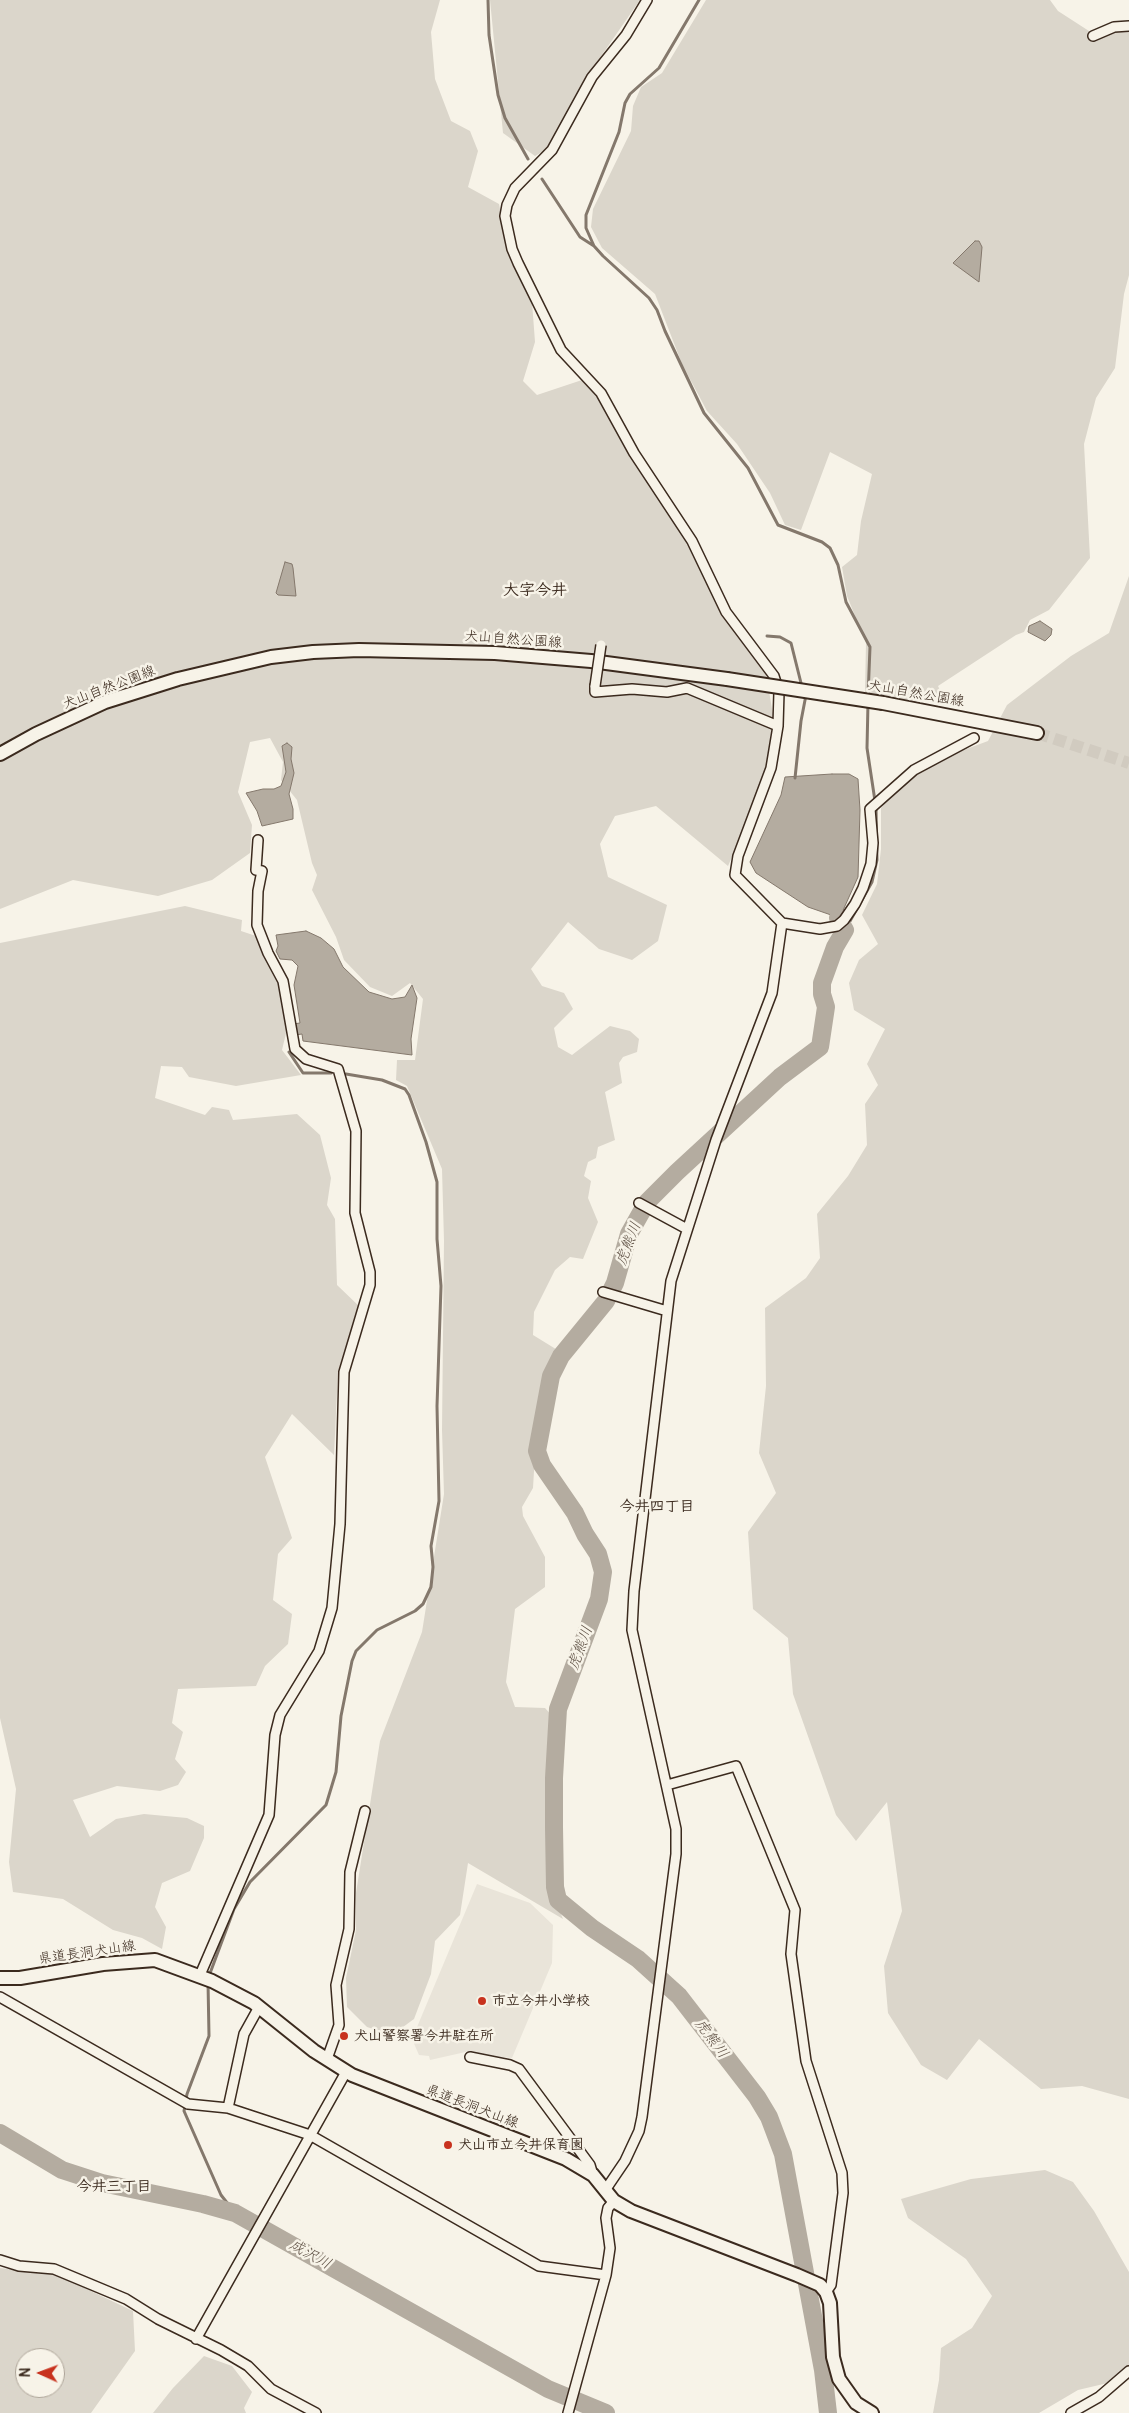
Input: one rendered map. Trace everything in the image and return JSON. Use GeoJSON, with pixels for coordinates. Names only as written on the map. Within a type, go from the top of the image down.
{"type":"FeatureCollection","features":[{"type":"Feature","properties":{"kind":"main road","name":"犬山自然公園線"},"geometry":{"type":"LineString","coordinates":[[0,754],[36,734],[114,700],[188,677],[272,657],[313,652],[359,650],[495,653],[591,661],[727,679],[883,704],[1037,733]]}},
{"type":"Feature","properties":{"kind":"main road","name":"県道長洞犬山線"},"geometry":{"type":"LineString","coordinates":[[0,1978],[20,1978],[102,1964],[155,1960],[206,1978],[259,2007],[346,2072],[380,2088],[559,2156],[593,2175],[606,2188],[614,2201],[630,2211],[810,2280],[826,2292]]}},
{"type":"Feature","properties":{"kind":"main road"},"geometry":{"type":"LineString","coordinates":[[826,2292],[830,2303],[833,2358],[839,2379],[856,2403],[872,2413]]}},
{"type":"Feature","properties":{"kind":"street"},"geometry":{"type":"LineString","coordinates":[[647,0],[626,35],[592,77],[552,150],[510,196],[505,216],[507,230],[518,263],[561,350],[601,394],[634,453],[692,541],[726,612],[774,676],[779,692],[778,726],[771,768],[734,868],[735,875],[782,923],[820,929],[837,926],[844,920],[863,888],[871,864],[873,843],[871,808],[914,770],[974,738]]}},
{"type":"Feature","properties":{"kind":"street"},"geometry":{"type":"LineString","coordinates":[[1093,36],[1114,27],[1129,26]]}},
{"type":"Feature","properties":{"kind":"street"},"geometry":{"type":"LineString","coordinates":[[600,645],[595,692],[632,689],[667,692],[687,688],[778,726]]}},
{"type":"Feature","properties":{"kind":"street"},"geometry":{"type":"LineString","coordinates":[[206,1978],[269,1815],[275,1735],[280,1715],[319,1651],[332,1608],[340,1524],[344,1372],[370,1285],[370,1272],[355,1212],[356,1131],[338,1069],[306,1059],[295,1050],[283,982],[268,953],[257,925],[258,891],[262,871],[256,870],[258,840]]}},
{"type":"Feature","properties":{"kind":"street"},"geometry":{"type":"LineString","coordinates":[[606,2188],[625,2161],[639,2130],[676,1854],[676,1829],[632,1630],[634,1591],[671,1282],[686,1229],[719,1131],[772,993],[782,923]]}},
{"type":"Feature","properties":{"kind":"street"},"geometry":{"type":"LineString","coordinates":[[639,1203],[686,1229]]}},
{"type":"Feature","properties":{"kind":"street"},"geometry":{"type":"LineString","coordinates":[[603,1292],[667,1311]]}},
{"type":"Feature","properties":{"kind":"street"},"geometry":{"type":"LineString","coordinates":[[667,1786],[736,1766],[795,1910],[791,1954],[806,2062],[842,2173],[843,2193],[831,2285],[826,2292]]}},
{"type":"Feature","properties":{"kind":"street"},"geometry":{"type":"LineString","coordinates":[[327,2059],[339,2025],[336,1985],[349,1929],[350,1872],[365,1810]]}},
{"type":"Feature","properties":{"kind":"street"},"geometry":{"type":"LineString","coordinates":[[0,1997],[184,2101],[228,2108],[310,2135],[539,2266],[606,2275]]}},
{"type":"Feature","properties":{"kind":"street"},"geometry":{"type":"LineString","coordinates":[[228,2108],[244,2034],[259,2007]]}},
{"type":"Feature","properties":{"kind":"street"},"geometry":{"type":"LineString","coordinates":[[470,2057],[510,2065],[519,2070],[590,2165],[593,2175]]}},
{"type":"Feature","properties":{"kind":"street"},"geometry":{"type":"LineString","coordinates":[[196,2339],[346,2072]]}},
{"type":"Feature","properties":{"kind":"street"},"geometry":{"type":"LineString","coordinates":[[568,2413],[606,2275],[610,2248],[606,2218],[608,2208],[614,2201]]}},
{"type":"Feature","properties":{"kind":"street"},"geometry":{"type":"LineString","coordinates":[[0,2260],[19,2266],[54,2269],[126,2299],[158,2319],[248,2366],[271,2389],[316,2413]]}},
{"type":"Feature","properties":{"kind":"street"},"geometry":{"type":"LineString","coordinates":[[1071,2413],[1100,2397],[1129,2371]]}},
{"type":"Feature","properties":{"kind":"shaded area"},"geometry":{"type":"Polygon","coordinates":[[[0,0],[440,0],[431,32],[435,79],[451,121],[470,131],[478,151],[468,187],[499,204],[508,251],[532,302],[535,342],[523,381],[537,395],[582,380],[599,399],[630,453],[685,540],[725,616],[766,673],[773,715],[767,767],[749,818],[728,866],[656,806],[615,816],[600,844],[608,877],[667,905],[658,941],[632,960],[599,949],[568,922],[531,969],[542,986],[564,993],[573,1009],[554,1028],[558,1047],[572,1055],[610,1026],[630,1031],[639,1039],[637,1052],[623,1057],[619,1063],[622,1083],[605,1092],[615,1140],[598,1147],[596,1158],[588,1162],[584,1176],[591,1181],[588,1198],[598,1222],[583,1259],[570,1257],[555,1270],[534,1312],[533,1335],[559,1351],[549,1371],[536,1437],[533,1488],[522,1507],[523,1516],[545,1557],[545,1587],[515,1609],[506,1682],[515,1707],[545,1708],[555,1719],[550,1811],[552,1892],[563,1919],[468,1863],[460,1915],[435,1941],[431,1974],[414,2019],[392,2035],[367,2027],[347,2007],[346,1978],[356,1930],[356,1893],[380,1741],[422,1632],[444,1494],[442,1430],[444,1241],[442,1169],[407,1086],[396,1080],[397,1060],[415,1060],[423,999],[410,983],[392,996],[370,987],[344,960],[336,937],[312,890],[317,875],[312,863],[297,800],[281,780],[283,762],[270,738],[250,742],[238,792],[252,825],[250,853],[212,880],[158,896],[73,880],[0,909],[0,0]]]}},
{"type":"Feature","properties":{"kind":"shaded area"},"geometry":{"type":"Polygon","coordinates":[[[490,0],[640,0],[588,75],[547,149],[535,156],[503,133],[490,0]]]}},
{"type":"Feature","properties":{"kind":"shaded area"},"geometry":{"type":"Polygon","coordinates":[[[706,0],[1050,0],[1058,11],[1089,31],[1129,28],[1129,275],[1124,294],[1115,368],[1096,398],[1084,444],[1090,558],[1049,610],[1030,620],[1024,632],[1016,635],[938,686],[942,695],[915,701],[865,692],[866,643],[847,596],[842,567],[857,555],[861,521],[872,474],[830,452],[801,530],[785,525],[770,493],[737,444],[707,411],[682,364],[655,294],[602,248],[591,227],[593,209],[631,131],[633,106],[641,87],[662,73],[706,0]]]}},
{"type":"Feature","properties":{"kind":"shaded area"},"geometry":{"type":"Polygon","coordinates":[[[975,241],[979,241],[982,247],[979,282],[953,263],[975,241]]]}},
{"type":"Feature","properties":{"kind":"shaded area"},"geometry":{"type":"Polygon","coordinates":[[[285,562],[292,564],[296,596],[278,595],[276,593],[285,562]]]}},
{"type":"Feature","properties":{"kind":"shaded area"},"geometry":{"type":"Polygon","coordinates":[[[1129,576],[1129,2099],[1082,2086],[1041,2089],[979,2039],[947,2080],[921,2065],[888,2013],[884,1966],[902,1911],[887,1802],[856,1841],[836,1815],[793,1694],[788,1638],[753,1609],[748,1532],[776,1493],[759,1453],[766,1386],[765,1308],[806,1278],[820,1258],[817,1214],[848,1176],[867,1145],[865,1104],[878,1085],[867,1064],[885,1029],[854,1010],[849,983],[859,960],[878,944],[862,915],[877,884],[881,849],[881,808],[897,788],[937,760],[988,741],[1007,705],[1071,656],[1109,633],[1129,576]]]}},
{"type":"Feature","properties":{"kind":"shaded area"},"geometry":{"type":"Polygon","coordinates":[[[1040,621],[1052,629],[1051,635],[1045,641],[1028,632],[1029,626],[1040,621]]]}},
{"type":"Feature","properties":{"kind":"shaded area"},"geometry":{"type":"Polygon","coordinates":[[[287,743],[292,747],[291,759],[294,773],[289,794],[293,809],[293,819],[262,826],[257,811],[246,793],[263,789],[274,789],[281,786],[286,772],[282,746],[287,743]]]}},
{"type":"Feature","properties":{"kind":"shaded area"},"geometry":{"type":"Polygon","coordinates":[[[849,774],[858,779],[860,810],[858,877],[840,917],[836,920],[834,916],[808,907],[756,873],[750,862],[781,795],[785,777],[849,774]]]}},
{"type":"Feature","properties":{"kind":"shaded area"},"geometry":{"type":"Polygon","coordinates":[[[185,906],[242,920],[241,931],[256,936],[279,982],[288,1025],[282,1050],[301,1075],[236,1086],[189,1077],[182,1067],[161,1066],[155,1098],[205,1115],[212,1107],[229,1110],[233,1120],[297,1114],[320,1135],[331,1178],[327,1205],[335,1219],[337,1285],[360,1307],[338,1371],[334,1455],[292,1414],[265,1457],[292,1538],[278,1554],[273,1600],[292,1614],[288,1644],[265,1666],[256,1686],[178,1689],[172,1723],[183,1732],[175,1759],[186,1772],[178,1785],[160,1791],[117,1786],[73,1800],[90,1837],[116,1819],[144,1814],[187,1818],[204,1826],[204,1838],[190,1871],[162,1883],[155,1907],[166,1927],[162,1949],[142,1938],[113,1930],[63,1899],[13,1892],[9,1862],[16,1789],[0,1718],[0,943],[185,906]]]}},
{"type":"Feature","properties":{"kind":"shaded area"},"geometry":{"type":"Polygon","coordinates":[[[306,931],[321,938],[334,949],[343,967],[369,992],[392,999],[405,997],[412,985],[417,998],[411,1039],[412,1055],[303,1041],[302,1034],[295,1035],[293,1024],[300,1023],[294,985],[298,966],[292,960],[280,959],[276,951],[278,946],[276,935],[306,931]]]}},
{"type":"Feature","properties":{"kind":"shaded area","name":"市立今井小学校"},"geometry":{"type":"Polygon","coordinates":[[[477,1884],[530,1903],[553,1925],[552,1963],[512,2058],[473,2054],[470,2051],[430,2060],[429,2056],[419,2055],[412,2039],[477,1884]]]}},
{"type":"Feature","properties":{"kind":"shaded area"},"geometry":{"type":"Polygon","coordinates":[[[1045,2170],[1073,2182],[1094,2211],[1129,2272],[1129,2378],[1078,2390],[1039,2413],[933,2413],[939,2380],[941,2348],[972,2328],[992,2296],[966,2259],[908,2218],[901,2199],[971,2179],[1045,2170]]]}},
{"type":"Feature","properties":{"kind":"shaded area"},"geometry":{"type":"Polygon","coordinates":[[[0,2268],[57,2275],[133,2311],[135,2351],[91,2413],[0,2413],[0,2268]]]}},
{"type":"Feature","properties":{"kind":"shaded area"},"geometry":{"type":"Polygon","coordinates":[[[204,2356],[232,2366],[252,2392],[244,2408],[246,2413],[153,2413],[173,2388],[204,2356]]]}},
{"type":"Feature","properties":{"kind":"waterway"},"geometry":{"type":"LineString","coordinates":[[488,0],[489,35],[498,95],[505,118],[528,159]]}},
{"type":"Feature","properties":{"kind":"waterway"},"geometry":{"type":"LineString","coordinates":[[699,0],[659,68],[630,94],[625,103],[619,132],[586,215],[586,228],[594,246],[649,298],[657,310],[704,413],[748,468],[778,525],[822,542],[830,548],[838,565],[846,602],[870,647],[868,697]]}},
{"type":"Feature","properties":{"kind":"waterway"},"geometry":{"type":"LineString","coordinates":[[542,179],[580,237],[594,246]]}},
{"type":"Feature","properties":{"kind":"waterway"},"geometry":{"type":"LineString","coordinates":[[767,636],[780,637],[791,643],[802,687]]}},
{"type":"Feature","properties":{"kind":"waterway"},"geometry":{"type":"LineString","coordinates":[[795,778],[801,721],[806,695]]}},
{"type":"Feature","properties":{"kind":"waterway"},"geometry":{"type":"LineString","coordinates":[[868,703],[867,748],[875,801]]}},
{"type":"Feature","properties":{"kind":"waterway"},"geometry":{"type":"LineString","coordinates":[[845,930],[872,882],[877,860],[876,807]]}},
{"type":"Feature","properties":{"kind":"waterway","name":"虎熊川"},"geometry":{"type":"LineString","coordinates":[[828,2413],[823,2370],[783,2154],[769,2117],[757,2097],[679,1996],[638,1959],[592,1928],[558,1900],[555,1887],[554,1827],[554,1778],[558,1709],[599,1599],[603,1572],[598,1554],[585,1534],[575,1513],[542,1465],[537,1451],[551,1376],[561,1356],[606,1301],[615,1283],[629,1234],[647,1202],[780,1077],[820,1047],[826,1007],[822,994],[822,983],[835,947],[845,930],[838,918]]}},
{"type":"Feature","properties":{"kind":"waterway"},"geometry":{"type":"LineString","coordinates":[[289,1052],[303,1073],[331,1073]]}},
{"type":"Feature","properties":{"kind":"waterway"},"geometry":{"type":"LineString","coordinates":[[209,1976],[234,1909],[250,1882],[326,1805],[336,1772],[341,1716],[352,1661],[356,1651],[377,1630],[415,1611],[423,1604],[431,1587],[433,1567],[431,1546],[439,1501],[437,1406],[441,1286],[437,1239],[437,1182],[426,1142],[409,1095],[405,1089],[382,1080],[346,1074]]}},
{"type":"Feature","properties":{"kind":"waterway"},"geometry":{"type":"LineString","coordinates":[[208,1982],[209,2036],[187,2094],[184,2111],[221,2195],[235,2213]]}},
{"type":"Feature","properties":{"kind":"waterway","name":"成沢川"},"geometry":{"type":"LineString","coordinates":[[0,2133],[62,2170],[102,2183],[203,2204],[235,2213],[548,2389],[606,2413]]}},
{"type":"Feature","properties":{"kind":"tunnel"},"geometry":{"type":"LineString","coordinates":[[1037,733],[1129,763]]}},
{"type":"Feature","properties":{"kind":"place","name":"市立今井小学校"},"geometry":{"type":"Point","coordinates":[482,2001]}},
{"type":"Feature","properties":{"kind":"place","name":"犬山警察署今井駐在所"},"geometry":{"type":"Point","coordinates":[344,2036]}},
{"type":"Feature","properties":{"kind":"place","name":"犬山市立今井保育園"},"geometry":{"type":"Point","coordinates":[448,2145]}},
{"type":"Feature","properties":{"kind":"district","name":"大字今井"},"geometry":{"type":"Point","coordinates":[535,591]}},
{"type":"Feature","properties":{"kind":"district","name":"今井四丁目"},"geometry":{"type":"Point","coordinates":[657,1507]}},
{"type":"Feature","properties":{"kind":"district","name":"今井三丁目"},"geometry":{"type":"Point","coordinates":[114,2187]}}]}
